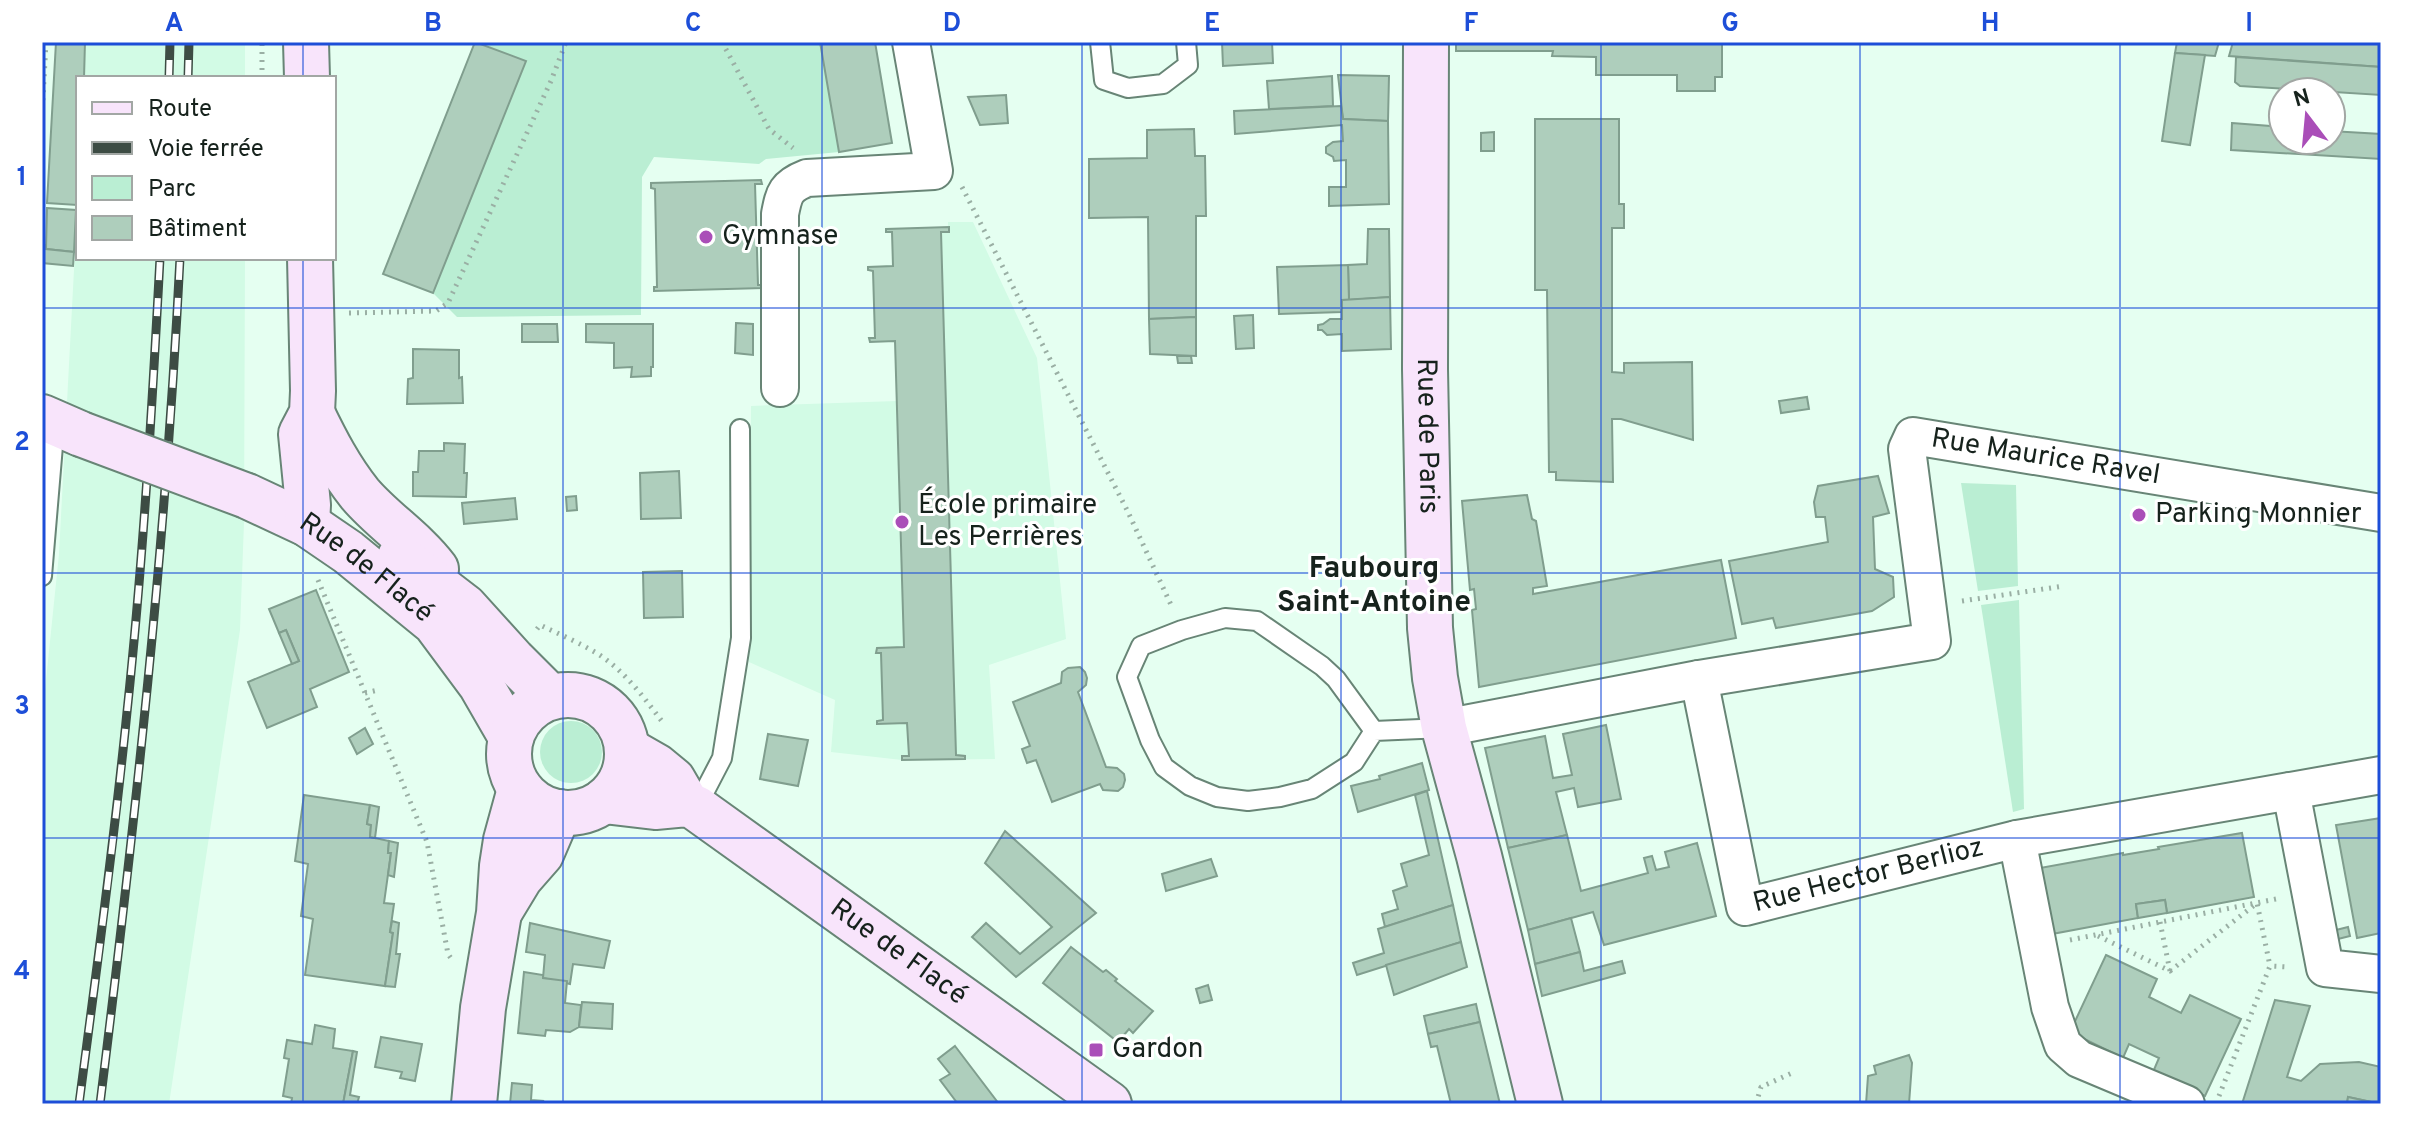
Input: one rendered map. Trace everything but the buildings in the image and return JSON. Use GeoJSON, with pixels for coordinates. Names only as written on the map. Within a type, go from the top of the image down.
{"type":"FeatureCollection","features":[{"type":"Feature","properties":{"kind":"main road"},"geometry":{"type":"LineString","coordinates":[[306,42],[307,76]]}},
{"type":"Feature","properties":{"kind":"main road","name":"Rue de Paris"},"geometry":{"type":"LineString","coordinates":[[1426,42],[1425,369],[1430,628],[1435,678],[1444,728],[1540,1104]]}},
{"type":"Feature","properties":{"kind":"main road"},"geometry":{"type":"LineString","coordinates":[[308,514],[301,434],[312,413],[310,260]]}},
{"type":"Feature","properties":{"kind":"main road","name":"Rue de Flacé"},"geometry":{"type":"LineString","coordinates":[[312,413],[333,456],[362,496],[421,550],[465,607],[550,697]]}},
{"type":"Feature","properties":{"kind":"main road","name":"Rue de Flacé"},"geometry":{"type":"LineString","coordinates":[[59,424],[252,498],[343,526],[392,550],[465,607]]}},
{"type":"Feature","properties":{"kind":"main road","name":"Rue de Flacé"},"geometry":{"type":"LineString","coordinates":[[308,514],[348,552],[435,623],[481,685],[511,737],[509,764],[520,789]]}},
{"type":"Feature","properties":{"kind":"main road"},"geometry":{"type":"LineString","coordinates":[[474,1104],[483,1008],[499,913],[506,840],[520,789],[537,805],[559,812],[574,813],[590,809],[604,801],[622,779],[628,750],[624,733],[615,717],[602,705],[586,697],[568,694],[550,697],[533,706],[519,719],[511,737]]}},
{"type":"Feature","properties":{"kind":"main road","name":"Rue de Flacé"},"geometry":{"type":"LineString","coordinates":[[628,750],[673,780],[691,806],[1109,1104]]}},
{"type":"Feature","properties":{"kind":"main road"},"geometry":{"type":"LineString","coordinates":[[604,801],[655,807],[691,806]]}},
{"type":"Feature","properties":{"kind":"main road"},"geometry":{"type":"LineString","coordinates":[[499,913],[520,878],[541,854],[559,812]]}},
{"type":"Feature","properties":{"kind":"street"},"geometry":{"type":"LineString","coordinates":[[780,388],[780,214],[784,196],[792,184],[807,178],[934,171],[911,42]]}},
{"type":"Feature","properties":{"kind":"street","name":"Rue Maurice Ravel"},"geometry":{"type":"LineString","coordinates":[[1699,679],[1932,641],[1907,449],[1913,436],[2381,513]]}},
{"type":"Feature","properties":{"kind":"street"},"geometry":{"type":"LineString","coordinates":[[1444,728],[1699,679]]}},
{"type":"Feature","properties":{"kind":"street","name":"Rue Hector Berlioz"},"geometry":{"type":"LineString","coordinates":[[1699,679],[1745,907],[2017,839],[2381,775]]}},
{"type":"Feature","properties":{"kind":"street"},"geometry":{"type":"LineString","coordinates":[[2291,791],[2325,968],[2381,974]]}},
{"type":"Feature","properties":{"kind":"street"},"geometry":{"type":"LineString","coordinates":[[2017,839],[2050,1007],[2063,1045],[2079,1059],[2186,1104]]}},
{"type":"Feature","properties":{"kind":"lane"},"geometry":{"type":"LineString","coordinates":[[1100,42],[1104,80],[1128,88],[1163,84],[1188,65],[1186,42]]}},
{"type":"Feature","properties":{"kind":"lane"},"geometry":{"type":"LineString","coordinates":[[42,576],[59,424]]}},
{"type":"Feature","properties":{"kind":"lane"},"geometry":{"type":"LineString","coordinates":[[691,806],[722,758],[741,638],[740,429]]}},
{"type":"Feature","properties":{"kind":"lane"},"geometry":{"type":"LineString","coordinates":[[1225,618],[1257,621],[1336,679],[1374,731],[1354,762],[1312,789],[1248,801],[1217,797],[1190,786],[1164,767],[1150,740],[1127,677],[1141,646],[1225,618]]}},
{"type":"Feature","properties":{"kind":"lane"},"geometry":{"type":"LineString","coordinates":[[1374,731],[1444,728]]}},
{"type":"Feature","properties":{"kind":"path"},"geometry":{"type":"LineString","coordinates":[[42,116],[46,42]]}},
{"type":"Feature","properties":{"kind":"path"},"geometry":{"type":"LineString","coordinates":[[262,42],[262,76]]}},
{"type":"Feature","properties":{"kind":"path"},"geometry":{"type":"LineString","coordinates":[[345,313],[436,311],[448,303],[566,42]]}},
{"type":"Feature","properties":{"kind":"path"},"geometry":{"type":"LineString","coordinates":[[722,42],[769,129],[832,177]]}},
{"type":"Feature","properties":{"kind":"path"},"geometry":{"type":"LineString","coordinates":[[934,171],[965,189],[1128,512],[1182,630]]}},
{"type":"Feature","properties":{"kind":"path"},"geometry":{"type":"LineString","coordinates":[[316,575],[427,842],[448,954],[483,1008]]}},
{"type":"Feature","properties":{"kind":"path"},"geometry":{"type":"LineString","coordinates":[[1929,605],[2064,586]]}},
{"type":"Feature","properties":{"kind":"path"},"geometry":{"type":"LineString","coordinates":[[365,693],[378,690]]}},
{"type":"Feature","properties":{"kind":"path"},"geometry":{"type":"LineString","coordinates":[[2038,947],[2310,893]]}},
{"type":"Feature","properties":{"kind":"path"},"geometry":{"type":"LineString","coordinates":[[2215,1104],[2270,966],[2257,903]]}},
{"type":"Feature","properties":{"kind":"path"},"geometry":{"type":"LineString","coordinates":[[2170,971],[2257,903]]}},
{"type":"Feature","properties":{"kind":"path"},"geometry":{"type":"LineString","coordinates":[[2160,922],[2170,971]]}},
{"type":"Feature","properties":{"kind":"path"},"geometry":{"type":"LineString","coordinates":[[2097,935],[2170,971]]}},
{"type":"Feature","properties":{"kind":"path"},"geometry":{"type":"LineString","coordinates":[[2270,966],[2325,968]]}},
{"type":"Feature","properties":{"kind":"path"},"geometry":{"type":"LineString","coordinates":[[1756,1104],[1761,1087],[1792,1073]]}},
{"type":"Feature","properties":{"kind":"shaded area"},"geometry":{"type":"Polygon","coordinates":[[[86,42],[245,42],[245,76],[84,76],[86,42]]]}},
{"type":"Feature","properties":{"kind":"shaded area","name":"École primaire Les Perrières"},"geometry":{"type":"Polygon","coordinates":[[[948,222],[973,222],[1037,358],[1066,639],[989,665],[995,759],[902,760],[831,752],[835,700],[749,662],[751,406],[897,401],[895,342],[870,342],[869,338],[875,337],[873,271],[868,267],[893,265],[892,233],[886,232],[886,229],[948,227],[948,222]]]}},
{"type":"Feature","properties":{"kind":"shaded area"},"geometry":{"type":"Polygon","coordinates":[[[76,232],[76,260],[245,260],[244,523],[240,630],[169,1104],[42,1104],[42,719],[59,554],[76,232]]]}},
{"type":"Feature","properties":{"kind":"green space"},"geometry":{"type":"Polygon","coordinates":[[[477,42],[820,42],[839,152],[766,159],[759,164],[654,157],[642,177],[641,315],[457,317],[433,293],[526,61],[477,42]]]}},
{"type":"Feature","properties":{"kind":"green space"},"geometry":{"type":"Polygon","coordinates":[[[1961,483],[2016,485],[2018,586],[1978,591],[1961,483]]]}},
{"type":"Feature","properties":{"kind":"green space"},"geometry":{"type":"Polygon","coordinates":[[[2019,600],[2024,809],[2013,812],[1981,605],[2019,600]]]}},
{"type":"Feature","properties":{"kind":"green space"},"geometry":{"type":"Polygon","coordinates":[[[565,721],[577,721],[593,730],[600,740],[600,764],[593,774],[577,783],[565,783],[545,769],[540,758],[540,746],[554,726],[565,721]]]}},
{"type":"Feature","properties":{"kind":"railway"},"geometry":{"type":"LineString","coordinates":[[169,76],[170,42]]}},
{"type":"Feature","properties":{"kind":"railway"},"geometry":{"type":"LineString","coordinates":[[188,76],[189,42]]}},
{"type":"Feature","properties":{"kind":"railway"},"geometry":{"type":"LineString","coordinates":[[79,1104],[111,859],[133,655],[160,260]]}},
{"type":"Feature","properties":{"kind":"railway"},"geometry":{"type":"LineString","coordinates":[[100,1104],[148,681],[167,470],[180,260]]}},
{"type":"Feature","properties":{"kind":"place","name":"Gymnase"},"geometry":{"type":"Point","coordinates":[706,237]}},
{"type":"Feature","properties":{"kind":"place","name":"Parking Monnier"},"geometry":{"type":"Point","coordinates":[2139,515]}},
{"type":"Feature","properties":{"kind":"place","name":"École primaire Les Perrières"},"geometry":{"type":"Point","coordinates":[902,522]}},
{"type":"Feature","properties":{"kind":"place","name":"Gardon"},"geometry":{"type":"Point","coordinates":[1096,1050]}},
{"type":"Feature","properties":{"kind":"district","name":"Faubourg Saint-Antoine"},"geometry":{"type":"Point","coordinates":[1374,586]}}]}
